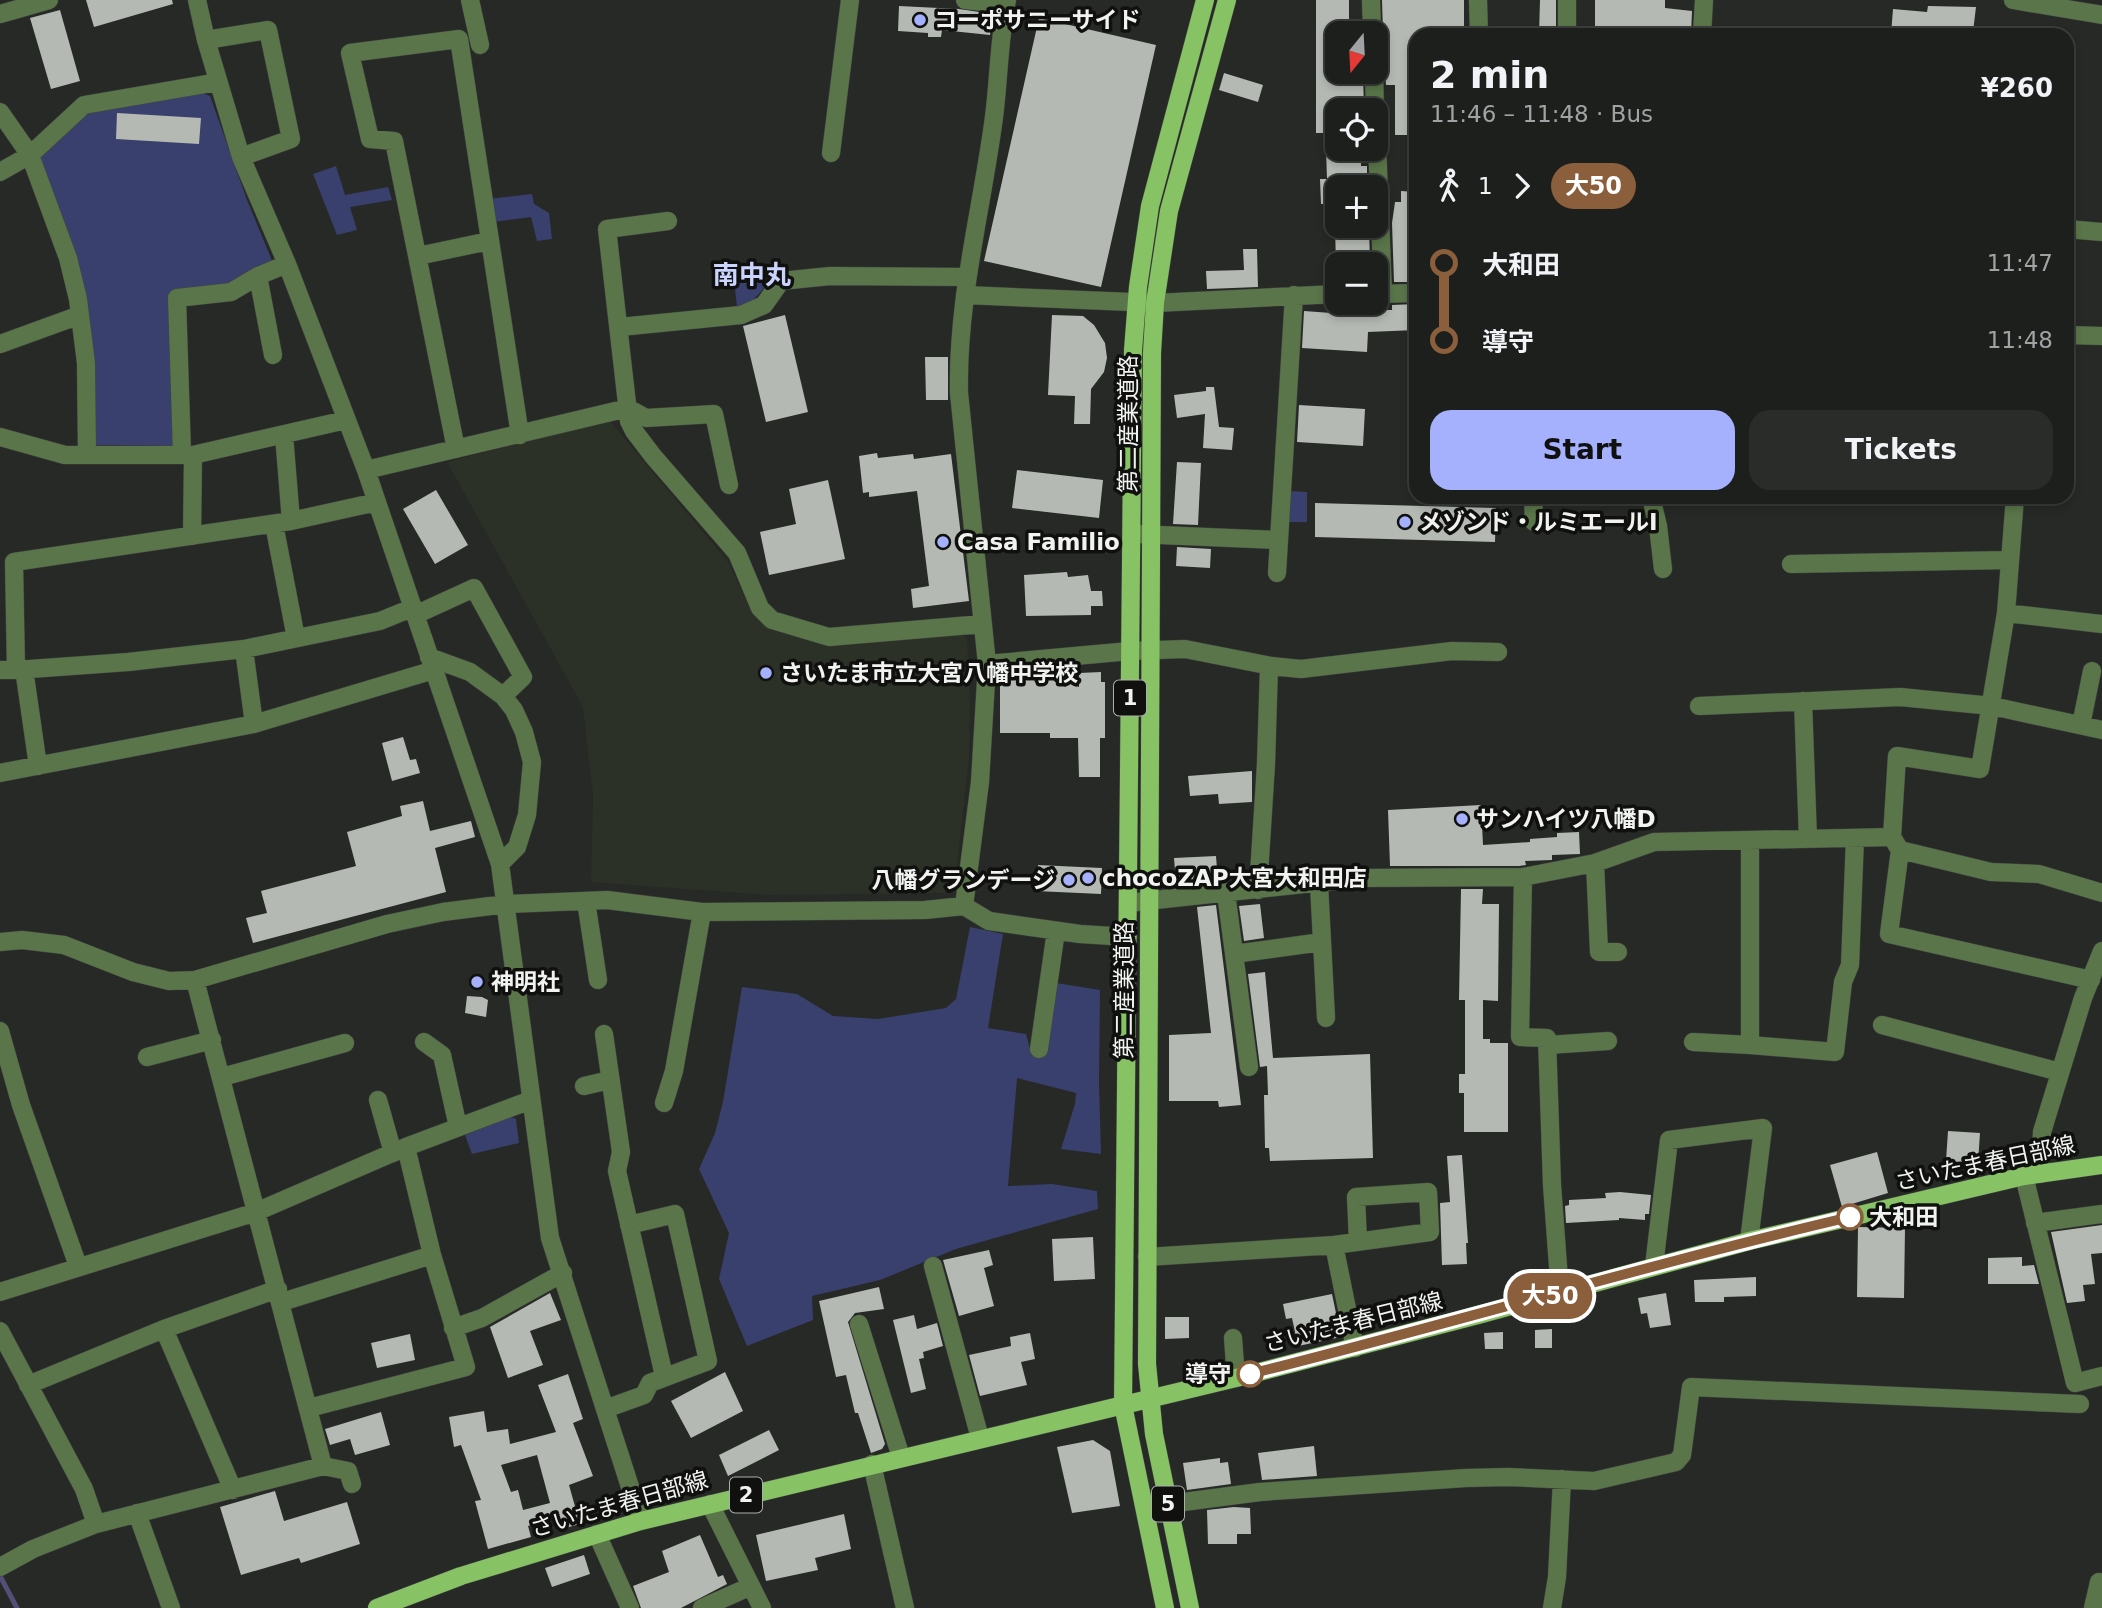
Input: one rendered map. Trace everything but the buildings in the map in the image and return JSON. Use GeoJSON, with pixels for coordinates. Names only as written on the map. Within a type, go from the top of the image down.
{"type":"FeatureCollection","features":[{"type":"Feature","properties":{"kind":"main road","name":"第二産業道路"},"geometry":{"type":"LineString","coordinates":[[1165,1608],[1123,1405],[1130,534],[1136,303],[1150,206],[1205,0]]}},
{"type":"Feature","properties":{"kind":"main road","name":"第二産業道路"},"geometry":{"type":"LineString","coordinates":[[1190,1608],[1149,1399],[1147,1257],[1152,353],[1155,303],[1169,211],[1227,0]]}},
{"type":"Feature","properties":{"kind":"main road","name":"さいたま春日部線"},"geometry":{"type":"LineString","coordinates":[[377,1608],[461,1576],[641,1521],[1355,1348],[1749,1241],[2032,1175],[2102,1165]]}},
{"type":"Feature","properties":{"kind":"street"},"geometry":{"type":"LineString","coordinates":[[0,14],[49,0]]}},
{"type":"Feature","properties":{"kind":"street"},"geometry":{"type":"LineString","coordinates":[[197,0],[206,40],[241,157],[287,264],[366,470],[500,864],[550,1238],[641,1521]]}},
{"type":"Feature","properties":{"kind":"street"},"geometry":{"type":"LineString","coordinates":[[470,0],[480,45]]}},
{"type":"Feature","properties":{"kind":"street"},"geometry":{"type":"LineString","coordinates":[[831,153],[850,0]]}},
{"type":"Feature","properties":{"kind":"street"},"geometry":{"type":"LineString","coordinates":[[964,906],[980,782],[987,664],[959,393],[958,360],[967,277],[994,118],[1006,2],[965,0]]}},
{"type":"Feature","properties":{"kind":"street"},"geometry":{"type":"LineString","coordinates":[[1371,0],[1372,21]]}},
{"type":"Feature","properties":{"kind":"street"},"geometry":{"type":"LineString","coordinates":[[1478,0],[1479,28]]}},
{"type":"Feature","properties":{"kind":"street"},"geometry":{"type":"LineString","coordinates":[[1567,0],[1567,28]]}},
{"type":"Feature","properties":{"kind":"street"},"geometry":{"type":"LineString","coordinates":[[1702,28],[1704,0]]}},
{"type":"Feature","properties":{"kind":"street"},"geometry":{"type":"LineString","coordinates":[[2013,0],[2056,3],[2102,15]]}},
{"type":"Feature","properties":{"kind":"street"},"geometry":{"type":"LineString","coordinates":[[206,40],[268,30],[291,139],[241,157]]}},
{"type":"Feature","properties":{"kind":"street"},"geometry":{"type":"LineString","coordinates":[[456,449],[394,141],[370,139],[350,53],[459,39],[520,435]]}},
{"type":"Feature","properties":{"kind":"street"},"geometry":{"type":"LineString","coordinates":[[0,172],[30,155],[84,105],[218,82]]}},
{"type":"Feature","properties":{"kind":"street"},"geometry":{"type":"LineString","coordinates":[[0,112],[30,155],[68,258],[80,315],[86,363],[87,455]]}},
{"type":"Feature","properties":{"kind":"street"},"geometry":{"type":"LineString","coordinates":[[1377,161],[1378,252]]}},
{"type":"Feature","properties":{"kind":"street"},"geometry":{"type":"LineString","coordinates":[[668,220],[607,229],[629,421],[634,431],[737,554],[760,608],[772,620],[830,637],[983,624]]}},
{"type":"Feature","properties":{"kind":"street"},"geometry":{"type":"LineString","coordinates":[[2074,230],[2102,233]]}},
{"type":"Feature","properties":{"kind":"street"},"geometry":{"type":"LineString","coordinates":[[418,256],[489,241]]}},
{"type":"Feature","properties":{"kind":"street"},"geometry":{"type":"LineString","coordinates":[[192,536],[177,298],[231,292],[258,276],[287,264]]}},
{"type":"Feature","properties":{"kind":"street"},"geometry":{"type":"LineString","coordinates":[[258,276],[273,355]]}},
{"type":"Feature","properties":{"kind":"street"},"geometry":{"type":"LineString","coordinates":[[620,327],[741,315],[764,305],[781,281],[830,276],[967,277]]}},
{"type":"Feature","properties":{"kind":"street"},"geometry":{"type":"LineString","coordinates":[[1388,294],[1409,293]]}},
{"type":"Feature","properties":{"kind":"street"},"geometry":{"type":"LineString","coordinates":[[965,295],[1155,303],[1325,294]]}},
{"type":"Feature","properties":{"kind":"street"},"geometry":{"type":"LineString","coordinates":[[1277,573],[1294,295]]}},
{"type":"Feature","properties":{"kind":"street"},"geometry":{"type":"LineString","coordinates":[[0,344],[80,315]]}},
{"type":"Feature","properties":{"kind":"street"},"geometry":{"type":"LineString","coordinates":[[2074,335],[2102,336]]}},
{"type":"Feature","properties":{"kind":"street"},"geometry":{"type":"LineString","coordinates":[[366,470],[628,408],[646,418],[714,414],[729,485]]}},
{"type":"Feature","properties":{"kind":"street"},"geometry":{"type":"LineString","coordinates":[[0,437],[65,455],[188,454],[346,420]]}},
{"type":"Feature","properties":{"kind":"street"},"geometry":{"type":"LineString","coordinates":[[284,435],[282,522],[296,638]]}},
{"type":"Feature","properties":{"kind":"street"},"geometry":{"type":"LineString","coordinates":[[38,766],[13,670],[14,562],[282,522],[377,502]]}},
{"type":"Feature","properties":{"kind":"street"},"geometry":{"type":"LineString","coordinates":[[1534,504],[1534,522]]}},
{"type":"Feature","properties":{"kind":"street"},"geometry":{"type":"LineString","coordinates":[[1653,504],[1663,569]]}},
{"type":"Feature","properties":{"kind":"street"},"geometry":{"type":"LineString","coordinates":[[2014,504],[2006,613],[1980,769],[1898,756],[1896,844],[1889,934],[2091,980]]}},
{"type":"Feature","properties":{"kind":"street"},"geometry":{"type":"LineString","coordinates":[[1130,534],[1279,540]]}},
{"type":"Feature","properties":{"kind":"street"},"geometry":{"type":"LineString","coordinates":[[1791,564],[2010,560]]}},
{"type":"Feature","properties":{"kind":"street"},"geometry":{"type":"LineString","coordinates":[[13,670],[128,662],[244,649],[380,621],[474,588],[523,677],[503,696]]}},
{"type":"Feature","properties":{"kind":"street"},"geometry":{"type":"LineString","coordinates":[[2006,613],[2102,624]]}},
{"type":"Feature","properties":{"kind":"street"},"geometry":{"type":"LineString","coordinates":[[244,649],[254,724]]}},
{"type":"Feature","properties":{"kind":"street"},"geometry":{"type":"LineString","coordinates":[[987,664],[1185,649],[1269,666],[1301,669],[1452,651],[1498,652]]}},
{"type":"Feature","properties":{"kind":"street"},"geometry":{"type":"LineString","coordinates":[[0,773],[254,724],[431,663],[470,672],[503,696],[514,710],[524,732],[532,762],[527,815],[517,847],[500,864]]}},
{"type":"Feature","properties":{"kind":"street"},"geometry":{"type":"LineString","coordinates":[[1258,890],[1269,666]]}},
{"type":"Feature","properties":{"kind":"street"},"geometry":{"type":"LineString","coordinates":[[2081,725],[2092,671]]}},
{"type":"Feature","properties":{"kind":"street"},"geometry":{"type":"LineString","coordinates":[[1699,706],[1900,698],[1992,706],[2102,730]]}},
{"type":"Feature","properties":{"kind":"street"},"geometry":{"type":"LineString","coordinates":[[1803,701],[1808,839]]}},
{"type":"Feature","properties":{"kind":"street"},"geometry":{"type":"LineString","coordinates":[[1128,903],[1149,903],[1359,878],[1523,877],[1595,863],[1654,842],[1855,838],[1896,844],[1991,872],[2039,874],[2102,893]]}},
{"type":"Feature","properties":{"kind":"street"},"geometry":{"type":"LineString","coordinates":[[1693,1042],[1835,1052],[1843,982],[1850,965],[1855,838]]}},
{"type":"Feature","properties":{"kind":"street"},"geometry":{"type":"LineString","coordinates":[[1750,840],[1750,1045]]}},
{"type":"Feature","properties":{"kind":"street"},"geometry":{"type":"LineString","coordinates":[[1595,863],[1599,952],[1618,953]]}},
{"type":"Feature","properties":{"kind":"street"},"geometry":{"type":"LineString","coordinates":[[1523,877],[1520,1037],[1547,1038],[1552,1185],[1560,1293]]}},
{"type":"Feature","properties":{"kind":"street"},"geometry":{"type":"LineString","coordinates":[[1319,884],[1326,1018]]}},
{"type":"Feature","properties":{"kind":"street"},"geometry":{"type":"LineString","coordinates":[[1226,893],[1249,1068]]}},
{"type":"Feature","properties":{"kind":"street"},"geometry":{"type":"LineString","coordinates":[[0,942],[32,941],[64,945],[133,972],[169,981],[195,980],[387,924],[443,912],[506,904],[607,900],[702,912],[925,910],[964,906],[989,921],[1056,931],[1128,937]]}},
{"type":"Feature","properties":{"kind":"street"},"geometry":{"type":"LineString","coordinates":[[586,901],[598,980]]}},
{"type":"Feature","properties":{"kind":"street"},"geometry":{"type":"LineString","coordinates":[[664,1103],[674,1070],[702,912]]}},
{"type":"Feature","properties":{"kind":"street"},"geometry":{"type":"LineString","coordinates":[[1039,1049],[1056,931]]}},
{"type":"Feature","properties":{"kind":"street"},"geometry":{"type":"LineString","coordinates":[[1234,954],[1322,942]]}},
{"type":"Feature","properties":{"kind":"street"},"geometry":{"type":"LineString","coordinates":[[2102,951],[2060,1072],[2032,1175],[2035,1223],[2074,1383],[2102,1376]]}},
{"type":"Feature","properties":{"kind":"street"},"geometry":{"type":"LineString","coordinates":[[195,980],[323,1465]]}},
{"type":"Feature","properties":{"kind":"street"},"geometry":{"type":"LineString","coordinates":[[1882,1025],[2060,1072]]}},
{"type":"Feature","properties":{"kind":"street"},"geometry":{"type":"LineString","coordinates":[[0,1031],[21,1105],[78,1266]]}},
{"type":"Feature","properties":{"kind":"street"},"geometry":{"type":"LineString","coordinates":[[604,1034],[621,1152],[617,1171],[664,1376]]}},
{"type":"Feature","properties":{"kind":"street"},"geometry":{"type":"LineString","coordinates":[[147,1057],[212,1040]]}},
{"type":"Feature","properties":{"kind":"street"},"geometry":{"type":"LineString","coordinates":[[1548,1045],[1608,1041]]}},
{"type":"Feature","properties":{"kind":"street"},"geometry":{"type":"LineString","coordinates":[[424,1042],[442,1055],[458,1127]]}},
{"type":"Feature","properties":{"kind":"street"},"geometry":{"type":"LineString","coordinates":[[222,1077],[345,1043]]}},
{"type":"Feature","properties":{"kind":"street"},"geometry":{"type":"LineString","coordinates":[[584,1086],[610,1080]]}},
{"type":"Feature","properties":{"kind":"street"},"geometry":{"type":"LineString","coordinates":[[309,1408],[466,1367],[400,1150],[378,1100]]}},
{"type":"Feature","properties":{"kind":"street"},"geometry":{"type":"LineString","coordinates":[[0,1292],[256,1212],[400,1150],[531,1100]]}},
{"type":"Feature","properties":{"kind":"street"},"geometry":{"type":"LineString","coordinates":[[1654,1266],[1669,1140],[1763,1128],[1749,1241]]}},
{"type":"Feature","properties":{"kind":"street"},"geometry":{"type":"LineString","coordinates":[[1147,1257],[1334,1245],[1358,1242],[1430,1232],[1428,1192],[1356,1197],[1358,1242]]}},
{"type":"Feature","properties":{"kind":"street"},"geometry":{"type":"LineString","coordinates":[[605,1409],[644,1395],[650,1383],[664,1376],[708,1361],[675,1214],[629,1224]]}},
{"type":"Feature","properties":{"kind":"street"},"geometry":{"type":"LineString","coordinates":[[2035,1223],[2102,1214]]}},
{"type":"Feature","properties":{"kind":"street"},"geometry":{"type":"LineString","coordinates":[[1334,1245],[1355,1348]]}},
{"type":"Feature","properties":{"kind":"street"},"geometry":{"type":"LineString","coordinates":[[29,1385],[164,1329],[432,1255]]}},
{"type":"Feature","properties":{"kind":"street"},"geometry":{"type":"LineString","coordinates":[[933,1266],[980,1438]]}},
{"type":"Feature","properties":{"kind":"street"},"geometry":{"type":"LineString","coordinates":[[453,1328],[482,1318],[563,1273]]}},
{"type":"Feature","properties":{"kind":"street"},"geometry":{"type":"LineString","coordinates":[[859,1324],[901,1457]]}},
{"type":"Feature","properties":{"kind":"street"},"geometry":{"type":"LineString","coordinates":[[164,1329],[233,1490]]}},
{"type":"Feature","properties":{"kind":"street"},"geometry":{"type":"LineString","coordinates":[[0,1331],[84,1489],[96,1524]]}},
{"type":"Feature","properties":{"kind":"street"},"geometry":{"type":"LineString","coordinates":[[1233,1338],[1236,1378]]}},
{"type":"Feature","properties":{"kind":"street"},"geometry":{"type":"LineString","coordinates":[[1168,1504],[1260,1492],[1466,1478],[1594,1481],[1676,1462],[1682,1455],[1691,1387],[2080,1404]]}},
{"type":"Feature","properties":{"kind":"street"},"geometry":{"type":"LineString","coordinates":[[872,1464],[905,1608]]}},
{"type":"Feature","properties":{"kind":"street"},"geometry":{"type":"LineString","coordinates":[[0,1567],[33,1549],[96,1524],[323,1465],[348,1471],[352,1484]]}},
{"type":"Feature","properties":{"kind":"street"},"geometry":{"type":"LineString","coordinates":[[1552,1608],[1557,1577],[1562,1479]]}},
{"type":"Feature","properties":{"kind":"street"},"geometry":{"type":"LineString","coordinates":[[710,1504],[749,1587],[762,1608]]}},
{"type":"Feature","properties":{"kind":"street"},"geometry":{"type":"LineString","coordinates":[[137,1513],[171,1608]]}},
{"type":"Feature","properties":{"kind":"street"},"geometry":{"type":"LineString","coordinates":[[597,1534],[629,1608]]}},
{"type":"Feature","properties":{"kind":"street"},"geometry":{"type":"LineString","coordinates":[[2093,1608],[2099,1582]]}},
{"type":"Feature","properties":{"kind":"street"},"geometry":{"type":"LineString","coordinates":[[702,1608],[749,1587]]}},
{"type":"Feature","properties":{"kind":"shaded area"},"geometry":{"type":"Polygon","coordinates":[[[202,93],[210,96],[273,263],[229,285],[174,292],[178,446],[94,445],[88,323],[35,159],[85,112],[202,93]]]}},
{"type":"Feature","properties":{"kind":"shaded area"},"geometry":{"type":"Polygon","coordinates":[[[336,166],[345,195],[388,187],[392,200],[350,207],[357,230],[337,235],[313,174],[336,166]]]}},
{"type":"Feature","properties":{"kind":"shaded area"},"geometry":{"type":"Polygon","coordinates":[[[532,194],[534,204],[549,213],[552,239],[537,241],[531,217],[493,222],[489,199],[532,194]]]}},
{"type":"Feature","properties":{"kind":"shaded area"},"geometry":{"type":"Polygon","coordinates":[[[765,277],[766,286],[753,300],[737,307],[734,280],[765,277]]]}},
{"type":"Feature","properties":{"kind":"shaded area","name":"さいたま市立大宮八幡中学校"},"geometry":{"type":"Polygon","coordinates":[[[609,420],[728,562],[750,608],[769,629],[840,646],[960,634],[967,638],[969,759],[955,881],[944,893],[769,895],[591,882],[593,795],[583,707],[447,462],[609,420]]]}},
{"type":"Feature","properties":{"kind":"shaded area"},"geometry":{"type":"Polygon","coordinates":[[[1288,491],[1307,492],[1307,522],[1288,522],[1288,491]]]}},
{"type":"Feature","properties":{"kind":"shaded area"},"geometry":{"type":"Polygon","coordinates":[[[970,927],[1003,934],[988,1028],[1026,1034],[1032,1056],[1044,1055],[1056,983],[1100,990],[1101,1154],[1061,1149],[1076,1093],[1017,1078],[1008,1186],[1052,1184],[1097,1191],[1098,1209],[956,1249],[880,1280],[812,1296],[813,1320],[747,1346],[719,1279],[729,1233],[699,1169],[715,1133],[723,1102],[742,987],[797,994],[833,1016],[878,1019],[946,1008],[956,999],[970,927]]]}},
{"type":"Feature","properties":{"kind":"shaded area"},"geometry":{"type":"Polygon","coordinates":[[[511,1117],[516,1119],[519,1143],[472,1154],[465,1135],[511,1117]]]}},
{"type":"Feature","properties":{"kind":"waterway"},"geometry":{"type":"LineString","coordinates":[[0,1576],[17,1608]]}},
{"type":"Feature","properties":{"kind":"bus line","name":"大50"},"geometry":{"type":"LineString","coordinates":[[1250,1374],[1749,1241],[1850,1217]]}},
{"type":"Feature","properties":{"kind":"place","name":"コーポサニーサイド"},"geometry":{"type":"Point","coordinates":[920,20]}},
{"type":"Feature","properties":{"kind":"place","name":"メゾンド・ルミエールⅠ"},"geometry":{"type":"Point","coordinates":[1405,522]}},
{"type":"Feature","properties":{"kind":"place","name":"Casa Familio"},"geometry":{"type":"Point","coordinates":[943,542]}},
{"type":"Feature","properties":{"kind":"place","name":"さいたま市立大宮八幡中学校"},"geometry":{"type":"Point","coordinates":[766,673]}},
{"type":"Feature","properties":{"kind":"place","name":"サンハイツ八幡D"},"geometry":{"type":"Point","coordinates":[1462,819]}},
{"type":"Feature","properties":{"kind":"place","name":"chocoZAP大宮大和田店"},"geometry":{"type":"Point","coordinates":[1088,878]}},
{"type":"Feature","properties":{"kind":"place","name":"八幡グランデージ"},"geometry":{"type":"Point","coordinates":[1069,880]}},
{"type":"Feature","properties":{"kind":"place","name":"神明社"},"geometry":{"type":"Point","coordinates":[477,982]}},
{"type":"Feature","properties":{"kind":"place","name":"大和田"},"geometry":{"type":"Point","coordinates":[1850,1217]}},
{"type":"Feature","properties":{"kind":"place","name":"導守"},"geometry":{"type":"Point","coordinates":[1250,1374]}},
{"type":"Feature","properties":{"kind":"district","name":"南中丸"},"geometry":{"type":"Point","coordinates":[752,275]}}]}
